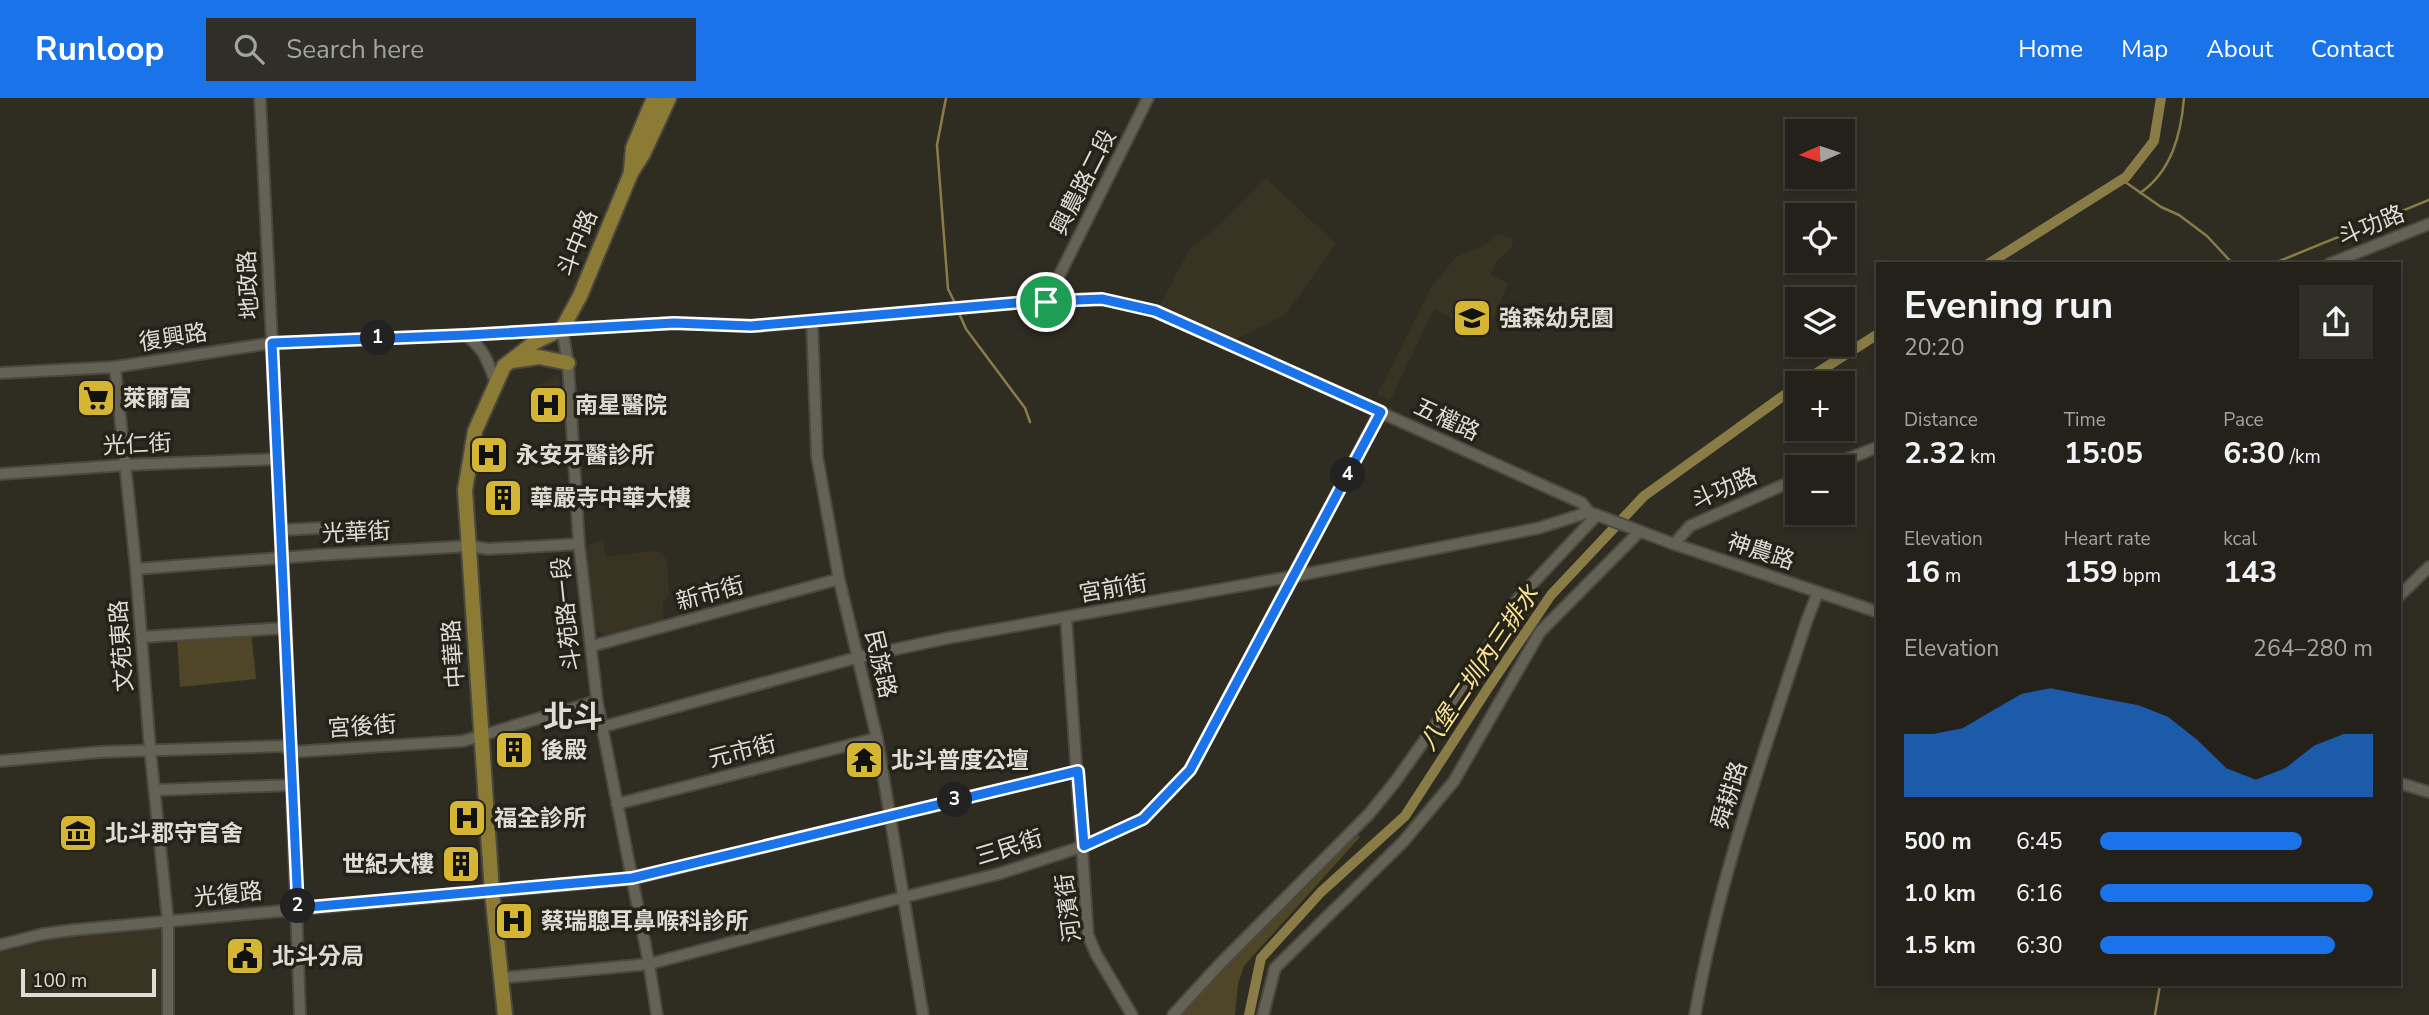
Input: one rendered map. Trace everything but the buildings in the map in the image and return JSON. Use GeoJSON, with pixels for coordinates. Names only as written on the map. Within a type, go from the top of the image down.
{"type":"FeatureCollection","features":[{"type":"Feature","properties":{"kind":"main road","name":"斗中路"},"geometry":{"type":"LineString","coordinates":[[631,173],[633,148],[654,98]]}},
{"type":"Feature","properties":{"kind":"main road","name":"斗中路"},"geometry":{"type":"LineString","coordinates":[[562,329],[580,296],[631,173],[643,154],[669,98]]}},
{"type":"Feature","properties":{"kind":"main road","name":"中華路"},"geometry":{"type":"LineString","coordinates":[[505,1015],[492,892],[465,490],[475,431],[507,362],[535,342],[562,329]]}},
{"type":"Feature","properties":{"kind":"main road"},"geometry":{"type":"LineString","coordinates":[[507,362],[539,357],[568,363]]}},
{"type":"Feature","properties":{"kind":"street","name":"地政路"},"geometry":{"type":"LineString","coordinates":[[260,98],[286,628],[300,1015]]}},
{"type":"Feature","properties":{"kind":"street","name":"興農路二段"},"geometry":{"type":"LineString","coordinates":[[1046,302],[1148,98]]}},
{"type":"Feature","properties":{"kind":"street","name":"斗功路"},"geometry":{"type":"LineString","coordinates":[[2334,262],[2429,224]]}},
{"type":"Feature","properties":{"kind":"street","name":"五權路"},"geometry":{"type":"LineString","coordinates":[[1046,302],[1102,299],[1155,311],[1582,503],[1596,515]]}},
{"type":"Feature","properties":{"kind":"street"},"geometry":{"type":"LineString","coordinates":[[562,329],[674,323],[751,326],[1046,302]]}},
{"type":"Feature","properties":{"kind":"street","name":"民族路"},"geometry":{"type":"LineString","coordinates":[[812,321],[817,456],[839,579],[877,738],[923,1015]]}},
{"type":"Feature","properties":{"kind":"street","name":"復興路"},"geometry":{"type":"LineString","coordinates":[[0,373],[115,367],[272,343],[562,329]]}},
{"type":"Feature","properties":{"kind":"street","name":"斗苑路一段"},"geometry":{"type":"LineString","coordinates":[[562,329],[568,363],[579,544],[597,701],[657,1015]]}},
{"type":"Feature","properties":{"kind":"street"},"geometry":{"type":"LineString","coordinates":[[467,335],[480,346],[496,383]]}},
{"type":"Feature","properties":{"kind":"street","name":"文苑東路"},"geometry":{"type":"LineString","coordinates":[[115,367],[168,921],[168,1015]]}},
{"type":"Feature","properties":{"kind":"street","name":"三民街"},"geometry":{"type":"LineString","coordinates":[[501,978],[649,964],[998,874],[1084,846],[1143,819],[1190,770],[1381,412]]}},
{"type":"Feature","properties":{"kind":"street"},"geometry":{"type":"LineString","coordinates":[[1855,456],[1876,448]]}},
{"type":"Feature","properties":{"kind":"street","name":"光仁街"},"geometry":{"type":"LineString","coordinates":[[0,474],[125,465],[277,459]]}},
{"type":"Feature","properties":{"kind":"street","name":"斗功路"},"geometry":{"type":"LineString","coordinates":[[1674,544],[1690,526],[1785,484]]}},
{"type":"Feature","properties":{"kind":"street"},"geometry":{"type":"LineString","coordinates":[[1173,1015],[1369,814],[1395,782],[1477,666],[1516,601],[1596,515],[1636,529],[1540,632],[1454,781],[1403,842],[1275,968],[1263,1015]]}},
{"type":"Feature","properties":{"kind":"street","name":"宮前街"},"geometry":{"type":"LineString","coordinates":[[602,727],[859,657],[948,638],[1295,576],[1596,515]]}},
{"type":"Feature","properties":{"kind":"street"},"geometry":{"type":"LineString","coordinates":[[281,530],[339,527]]}},
{"type":"Feature","properties":{"kind":"street","name":"神農路"},"geometry":{"type":"LineString","coordinates":[[1636,529],[1876,611]]}},
{"type":"Feature","properties":{"kind":"street","name":"光華街"},"geometry":{"type":"LineString","coordinates":[[136,569],[470,547],[488,549],[579,544]]}},
{"type":"Feature","properties":{"kind":"street"},"geometry":{"type":"LineString","coordinates":[[2401,594],[2429,567]]}},
{"type":"Feature","properties":{"kind":"street","name":"新市街"},"geometry":{"type":"LineString","coordinates":[[592,646],[839,579]]}},
{"type":"Feature","properties":{"kind":"street","name":"舜耕路"},"geometry":{"type":"LineString","coordinates":[[1695,1015],[1711,933],[1740,826],[1818,592]]}},
{"type":"Feature","properties":{"kind":"street","name":"河濱街"},"geometry":{"type":"LineString","coordinates":[[1066,618],[1084,846],[1088,935],[1096,954],[1132,1015]]}},
{"type":"Feature","properties":{"kind":"street"},"geometry":{"type":"LineString","coordinates":[[142,637],[286,628]]}},
{"type":"Feature","properties":{"kind":"street","name":"宮後街"},"geometry":{"type":"LineString","coordinates":[[0,761],[150,750],[282,746],[291,752],[463,741],[597,701]]}},
{"type":"Feature","properties":{"kind":"street","name":"元市街"},"geometry":{"type":"LineString","coordinates":[[617,804],[877,738]]}},
{"type":"Feature","properties":{"kind":"street","name":"光復路"},"geometry":{"type":"LineString","coordinates":[[0,945],[63,931],[632,878],[1078,771]]}},
{"type":"Feature","properties":{"kind":"street"},"geometry":{"type":"LineString","coordinates":[[2401,784],[2429,792]]}},
{"type":"Feature","properties":{"kind":"street"},"geometry":{"type":"LineString","coordinates":[[156,790],[292,785]]}},
{"type":"Feature","properties":{"kind":"shaded area"},"geometry":{"type":"Polygon","coordinates":[[[1266,178],[1336,244],[1286,314],[1235,340],[1159,307],[1189,250],[1221,224],[1266,178]]]}},
{"type":"Feature","properties":{"kind":"shaded area","name":"強森幼兒園"},"geometry":{"type":"Polygon","coordinates":[[[1499,234],[1514,239],[1511,248],[1496,262],[1490,275],[1508,283],[1486,337],[1434,309],[1390,401],[1377,395],[1432,286],[1456,257],[1483,246],[1499,234]]]}},
{"type":"Feature","properties":{"kind":"shaded area","name":"南星醫院"},"geometry":{"type":"Polygon","coordinates":[[[559,374],[563,423],[536,426],[534,387],[559,374]]]}},
{"type":"Feature","properties":{"kind":"shaded area"},"geometry":{"type":"Polygon","coordinates":[[[603,540],[606,557],[656,550],[667,559],[669,595],[663,603],[664,619],[604,635],[594,628],[585,555],[588,545],[603,540]]]}},
{"type":"Feature","properties":{"kind":"shaded area"},"geometry":{"type":"Polygon","coordinates":[[[251,631],[256,679],[180,687],[177,638],[251,631]]]}},
{"type":"Feature","properties":{"kind":"shaded area"},"geometry":{"type":"Polygon","coordinates":[[[1355,832],[1360,837],[1244,966],[1238,984],[1235,1015],[1179,1015],[1245,938],[1355,832]]]}},
{"type":"Feature","properties":{"kind":"shaded area"},"geometry":{"type":"Polygon","coordinates":[[[163,926],[163,1015],[0,1015],[0,953],[47,940],[163,926]]]}},
{"type":"Feature","properties":{"kind":"waterway"},"geometry":{"type":"LineString","coordinates":[[946,98],[937,145],[948,289],[956,305]]}},
{"type":"Feature","properties":{"kind":"waterway","name":"八堡二圳內三排水"},"geometry":{"type":"LineString","coordinates":[[1991,262],[2126,177],[2154,141],[2161,98]]}},
{"type":"Feature","properties":{"kind":"waterway"},"geometry":{"type":"LineString","coordinates":[[2140,193],[2160,174],[2173,151],[2184,98]]}},
{"type":"Feature","properties":{"kind":"waterway"},"geometry":{"type":"LineString","coordinates":[[2121,179],[2207,236],[2231,262]]}},
{"type":"Feature","properties":{"kind":"waterway"},"geometry":{"type":"LineString","coordinates":[[2277,262],[2429,200]]}},
{"type":"Feature","properties":{"kind":"waterway"},"geometry":{"type":"LineString","coordinates":[[958,311],[966,329],[1025,408],[1030,422]]}},
{"type":"Feature","properties":{"kind":"waterway","name":"八堡二圳內三排水"},"geometry":{"type":"LineString","coordinates":[[1820,371],[1876,335]]}},
{"type":"Feature","properties":{"kind":"waterway","name":"八堡二圳內三排水"},"geometry":{"type":"LineString","coordinates":[[1249,1015],[1261,958],[1321,892],[1405,816],[1551,595],[1644,496],[1785,395]]}},
{"type":"Feature","properties":{"kind":"waterway"},"geometry":{"type":"LineString","coordinates":[[2155,1015],[2160,986]]}},
{"type":"Feature","properties":{"kind":"place","name":"強森幼兒園"},"geometry":{"type":"Point","coordinates":[1472,318]}},
{"type":"Feature","properties":{"kind":"place","name":"萊爾富"},"geometry":{"type":"Point","coordinates":[96,398]}},
{"type":"Feature","properties":{"kind":"place","name":"南星醫院"},"geometry":{"type":"Point","coordinates":[548,405]}},
{"type":"Feature","properties":{"kind":"place","name":"永安牙醫診所"},"geometry":{"type":"Point","coordinates":[489,455]}},
{"type":"Feature","properties":{"kind":"place","name":"華嚴寺中華大樓"},"geometry":{"type":"Point","coordinates":[503,498]}},
{"type":"Feature","properties":{"kind":"place","name":"後殿"},"geometry":{"type":"Point","coordinates":[514,750]}},
{"type":"Feature","properties":{"kind":"place","name":"北斗普度公壇"},"geometry":{"type":"Point","coordinates":[864,760]}},
{"type":"Feature","properties":{"kind":"place","name":"福全診所"},"geometry":{"type":"Point","coordinates":[467,818]}},
{"type":"Feature","properties":{"kind":"place","name":"北斗郡守官舍"},"geometry":{"type":"Point","coordinates":[78,833]}},
{"type":"Feature","properties":{"kind":"place","name":"世紀大樓"},"geometry":{"type":"Point","coordinates":[461,864]}},
{"type":"Feature","properties":{"kind":"place","name":"蔡瑞聰耳鼻喉科診所"},"geometry":{"type":"Point","coordinates":[514,921]}},
{"type":"Feature","properties":{"kind":"place","name":"北斗分局"},"geometry":{"type":"Point","coordinates":[245,956]}},
{"type":"Feature","properties":{"kind":"district","name":"北斗"},"geometry":{"type":"Point","coordinates":[573,717]}},
{"type":"Feature","properties":{"kind":"route"},"geometry":{"type":"LineString","coordinates":[[1102,299],[1155,311],[1381,412],[1190,770],[1143,819],[1084,846],[1078,771],[632,878],[298,908],[272,343],[674,323],[751,326],[1046,302],[1102,299]]}}]}
